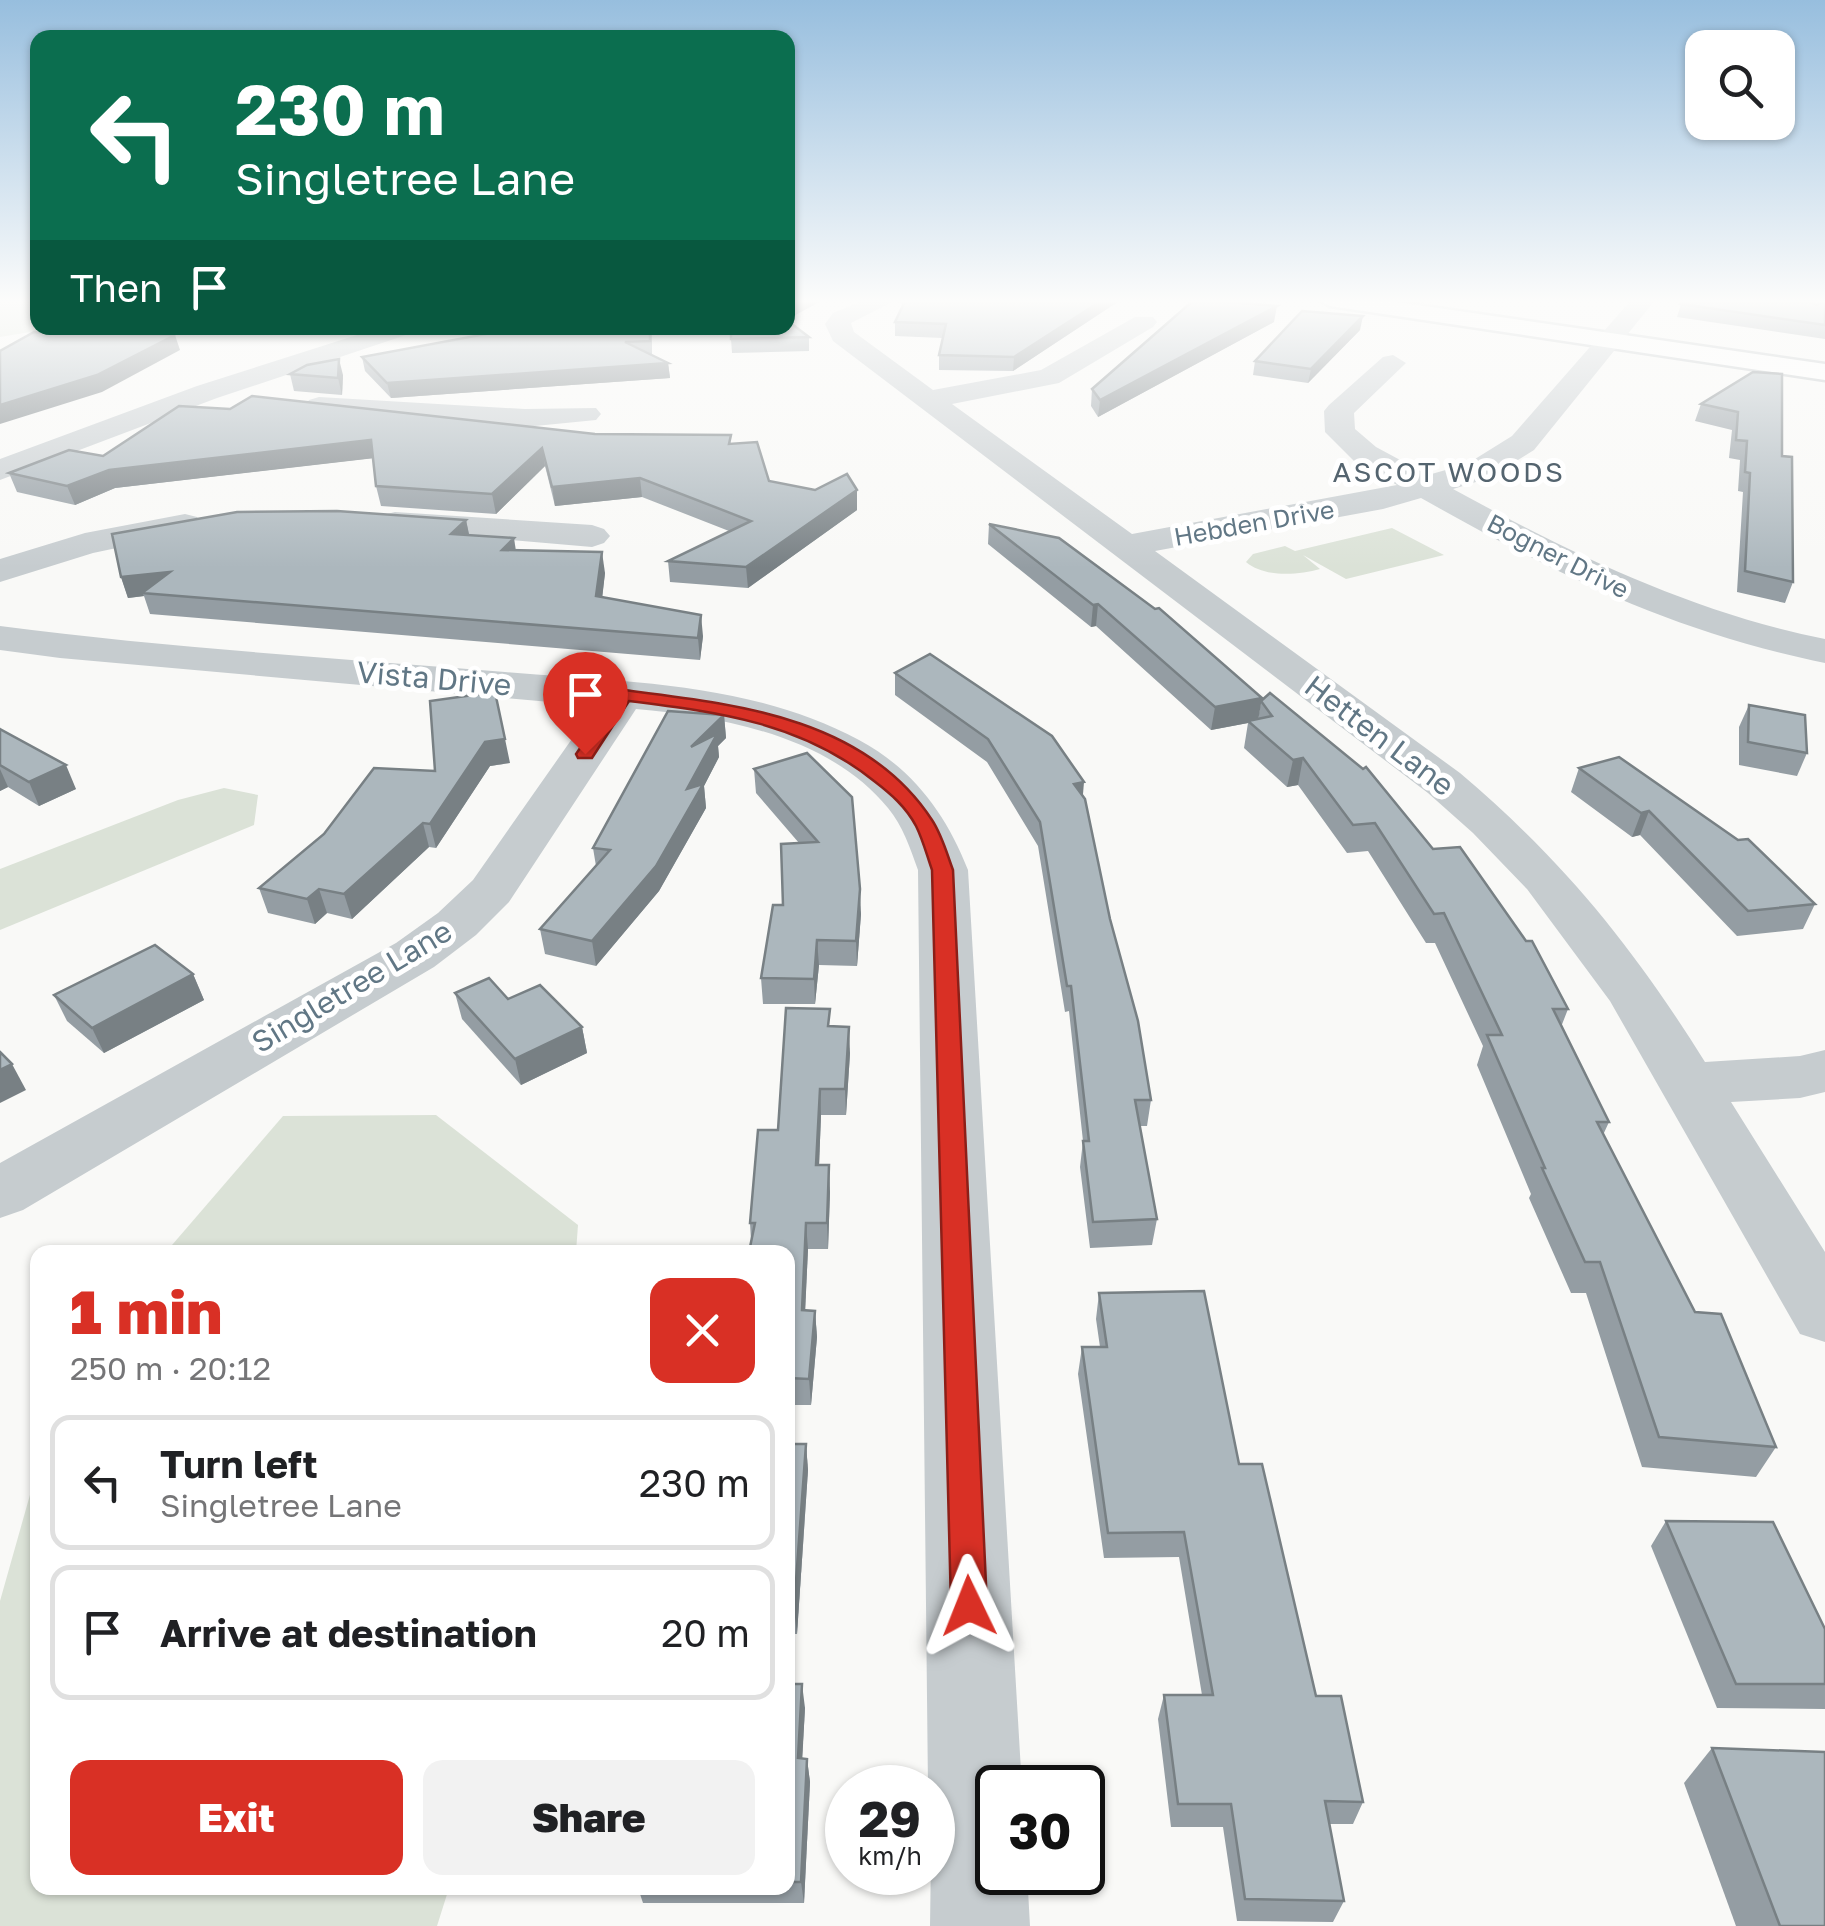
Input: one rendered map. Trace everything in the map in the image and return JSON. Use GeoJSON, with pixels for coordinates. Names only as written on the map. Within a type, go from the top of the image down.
{"type":"FeatureCollection","features":[{"type":"Feature","properties":{"kind":"street"},"geometry":{"type":"LineString","coordinates":[[0,470],[217,389]]}},
{"type":"Feature","properties":{"kind":"street","name":"Hetten Lane"},"geometry":{"type":"LineString","coordinates":[[914,389],[1444,783],[1545,878],[1597,941],[1825,1313]]}},
{"type":"Feature","properties":{"kind":"street"},"geometry":{"type":"LineString","coordinates":[[928,400],[987,389]]}},
{"type":"Feature","properties":{"kind":"street","name":"Bogner Drive"},"geometry":{"type":"LineString","coordinates":[[1361,389],[1346,402],[1337,421],[1350,443],[1364,454],[1678,616],[1759,639],[1825,651]]}},
{"type":"Feature","properties":{"kind":"street","name":"Hebden Drive"},"geometry":{"type":"LineString","coordinates":[[1126,546],[1428,488],[1478,470],[1523,443],[1568,389]]}},
{"type":"Feature","properties":{"kind":"street"},"geometry":{"type":"LineString","coordinates":[[207,392],[260,401]]}},
{"type":"Feature","properties":{"kind":"street"},"geometry":{"type":"LineString","coordinates":[[299,405],[525,418],[586,414]]}},
{"type":"Feature","properties":{"kind":"street"},"geometry":{"type":"LineString","coordinates":[[0,571],[120,535],[216,520]]}},
{"type":"Feature","properties":{"kind":"street"},"geometry":{"type":"LineString","coordinates":[[362,520],[592,536]]}},
{"type":"Feature","properties":{"kind":"street","name":"Vista Drive"},"geometry":{"type":"LineString","coordinates":[[0,638],[624,695],[736,709],[812,733],[849,752],[904,795],[925,824],[940,856],[980,1926]]}},
{"type":"Feature","properties":{"kind":"street","name":"Singletree Lane"},"geometry":{"type":"LineString","coordinates":[[0,1193],[415,955],[458,924],[506,872],[624,695]]}},
{"type":"Feature","properties":{"kind":"street"},"geometry":{"type":"LineString","coordinates":[[1688,1084],[1800,1077],[1825,1071]]}},
{"type":"Feature","properties":{"kind":"shaded area"},"geometry":{"type":"Polygon","coordinates":[[[1392,528],[1444,555],[1346,579],[1303,555],[1320,569],[1272,573],[1246,562],[1253,554],[1285,546],[1295,551],[1392,528]]]}},
{"type":"Feature","properties":{"kind":"shaded area"},"geometry":{"type":"Polygon","coordinates":[[[224,788],[258,795],[254,825],[0,930],[0,869],[178,800],[224,788]]]}},
{"type":"Feature","properties":{"kind":"shaded area"},"geometry":{"type":"Polygon","coordinates":[[[436,1115],[578,1225],[577,1245],[172,1245],[283,1116],[436,1115]]]}},
{"type":"Feature","properties":{"kind":"shaded area"},"geometry":{"type":"Polygon","coordinates":[[[30,1495],[30,1895],[447,1895],[437,1926],[0,1926],[0,1601],[30,1495]]]}},
{"type":"Feature","properties":{"kind":"building"},"geometry":{"type":"Polygon","coordinates":[[[0,389],[52,389],[0,405],[0,389]]]}},
{"type":"Feature","properties":{"kind":"building"},"geometry":{"type":"Polygon","coordinates":[[[1092,389],[1121,389],[1100,400],[1092,389]]]}},
{"type":"Feature","properties":{"kind":"building"},"geometry":{"type":"Polygon","coordinates":[[[1726,389],[1782,389],[1782,456],[1792,457],[1793,582],[1745,571],[1750,473],[1745,472],[1747,441],[1736,440],[1738,412],[1701,404],[1726,389]]]}},
{"type":"Feature","properties":{"kind":"building"},"geometry":{"type":"Polygon","coordinates":[[[252,396],[595,434],[731,435],[729,444],[757,442],[769,481],[815,490],[847,474],[857,490],[746,567],[668,561],[751,521],[640,478],[552,487],[542,448],[492,494],[376,486],[371,440],[109,470],[67,486],[9,473],[69,450],[103,456],[179,406],[230,409],[252,396]]]}},
{"type":"Feature","properties":{"kind":"building"},"geometry":{"type":"Polygon","coordinates":[[[337,511],[466,520],[451,534],[514,538],[502,550],[602,552],[596,596],[701,615],[698,638],[142,593],[170,572],[121,577],[112,534],[237,512],[337,511]]]}},
{"type":"Feature","properties":{"kind":"building"},"geometry":{"type":"Polygon","coordinates":[[[989,524],[1059,538],[1155,609],[1159,608],[1262,698],[1215,707],[1098,604],[1093,605],[989,524]]]}},
{"type":"Feature","properties":{"kind":"building"},"geometry":{"type":"Polygon","coordinates":[[[930,654],[1052,736],[1084,782],[1074,784],[1085,799],[1110,919],[1138,1021],[1151,1100],[1135,1100],[1157,1219],[1093,1222],[1083,1141],[1089,1141],[1071,986],[1067,986],[1040,822],[988,739],[895,673],[930,654]]]}},
{"type":"Feature","properties":{"kind":"building"},"geometry":{"type":"Polygon","coordinates":[[[495,692],[505,739],[485,742],[430,824],[423,823],[344,894],[319,889],[307,899],[259,888],[324,834],[374,768],[435,771],[430,701],[495,692]]]}},
{"type":"Feature","properties":{"kind":"building"},"geometry":{"type":"Polygon","coordinates":[[[1270,693],[1363,769],[1366,767],[1433,849],[1460,847],[1526,941],[1532,941],[1568,1009],[1553,1009],[1609,1122],[1597,1122],[1695,1312],[1721,1314],[1776,1447],[1659,1437],[1600,1262],[1585,1262],[1542,1168],[1487,1035],[1502,1035],[1444,913],[1434,914],[1375,823],[1353,825],[1303,758],[1293,760],[1248,721],[1272,716],[1261,701],[1270,693]]]}},
{"type":"Feature","properties":{"kind":"building"},"geometry":{"type":"Polygon","coordinates":[[[1749,705],[1805,715],[1807,753],[1748,742],[1749,705]]]}},
{"type":"Feature","properties":{"kind":"building"},"geometry":{"type":"Polygon","coordinates":[[[668,711],[724,715],[691,747],[717,734],[687,789],[703,784],[656,866],[592,941],[540,929],[610,850],[593,848],[668,711]]]}},
{"type":"Feature","properties":{"kind":"building"},"geometry":{"type":"Polygon","coordinates":[[[0,729],[66,765],[29,782],[0,765],[0,729]]]}},
{"type":"Feature","properties":{"kind":"building"},"geometry":{"type":"Polygon","coordinates":[[[807,753],[852,797],[860,889],[856,941],[817,940],[814,979],[761,978],[773,905],[783,905],[781,844],[818,842],[754,769],[807,753]]]}},
{"type":"Feature","properties":{"kind":"building"},"geometry":{"type":"Polygon","coordinates":[[[1619,757],[1738,840],[1748,839],[1815,904],[1748,911],[1649,811],[1641,813],[1579,768],[1619,757]]]}},
{"type":"Feature","properties":{"kind":"building"},"geometry":{"type":"Polygon","coordinates":[[[155,945],[193,974],[92,1028],[54,995],[155,945]]]}},
{"type":"Feature","properties":{"kind":"building"},"geometry":{"type":"Polygon","coordinates":[[[489,978],[508,999],[540,985],[582,1027],[515,1059],[455,993],[489,978]]]}},
{"type":"Feature","properties":{"kind":"building"},"geometry":{"type":"Polygon","coordinates":[[[786,1008],[830,1009],[828,1026],[849,1027],[845,1089],[820,1089],[816,1165],[829,1165],[827,1223],[806,1223],[802,1310],[815,1311],[809,1379],[795,1378],[795,1245],[750,1245],[755,1223],[750,1223],[758,1130],[778,1130],[786,1008]]]}},
{"type":"Feature","properties":{"kind":"building"},"geometry":{"type":"Polygon","coordinates":[[[0,1052],[12,1064],[0,1070],[0,1052]]]}},
{"type":"Feature","properties":{"kind":"building"},"geometry":{"type":"Polygon","coordinates":[[[1204,1291],[1239,1464],[1262,1464],[1316,1696],[1341,1696],[1363,1802],[1325,1801],[1344,1901],[1245,1899],[1231,1804],[1178,1804],[1164,1695],[1213,1695],[1184,1532],[1108,1533],[1082,1347],[1107,1347],[1099,1293],[1204,1291]]]}},
{"type":"Feature","properties":{"kind":"building"},"geometry":{"type":"Polygon","coordinates":[[[795,1444],[806,1444],[795,1595],[795,1444]]]}},
{"type":"Feature","properties":{"kind":"building"},"geometry":{"type":"Polygon","coordinates":[[[1666,1521],[1773,1522],[1825,1629],[1825,1684],[1736,1684],[1666,1521]]]}},
{"type":"Feature","properties":{"kind":"building"},"geometry":{"type":"Polygon","coordinates":[[[795,1684],[802,1684],[798,1758],[807,1759],[801,1882],[795,1882],[795,1684]]]}},
{"type":"Feature","properties":{"kind":"building"},"geometry":{"type":"Polygon","coordinates":[[[1712,1748],[1825,1752],[1825,1926],[1780,1926],[1712,1748]]]}},
{"type":"Feature","properties":{"kind":"district","name":"ASCOT WOODS"},"geometry":{"type":"Point","coordinates":[1449,472]}},
{"type":"Feature","properties":{"kind":"route"},"geometry":{"type":"LineString","coordinates":[[585,754],[624,695],[689,701],[780,721],[849,752],[882,774],[925,824],[940,856],[969,1606]]}}]}
